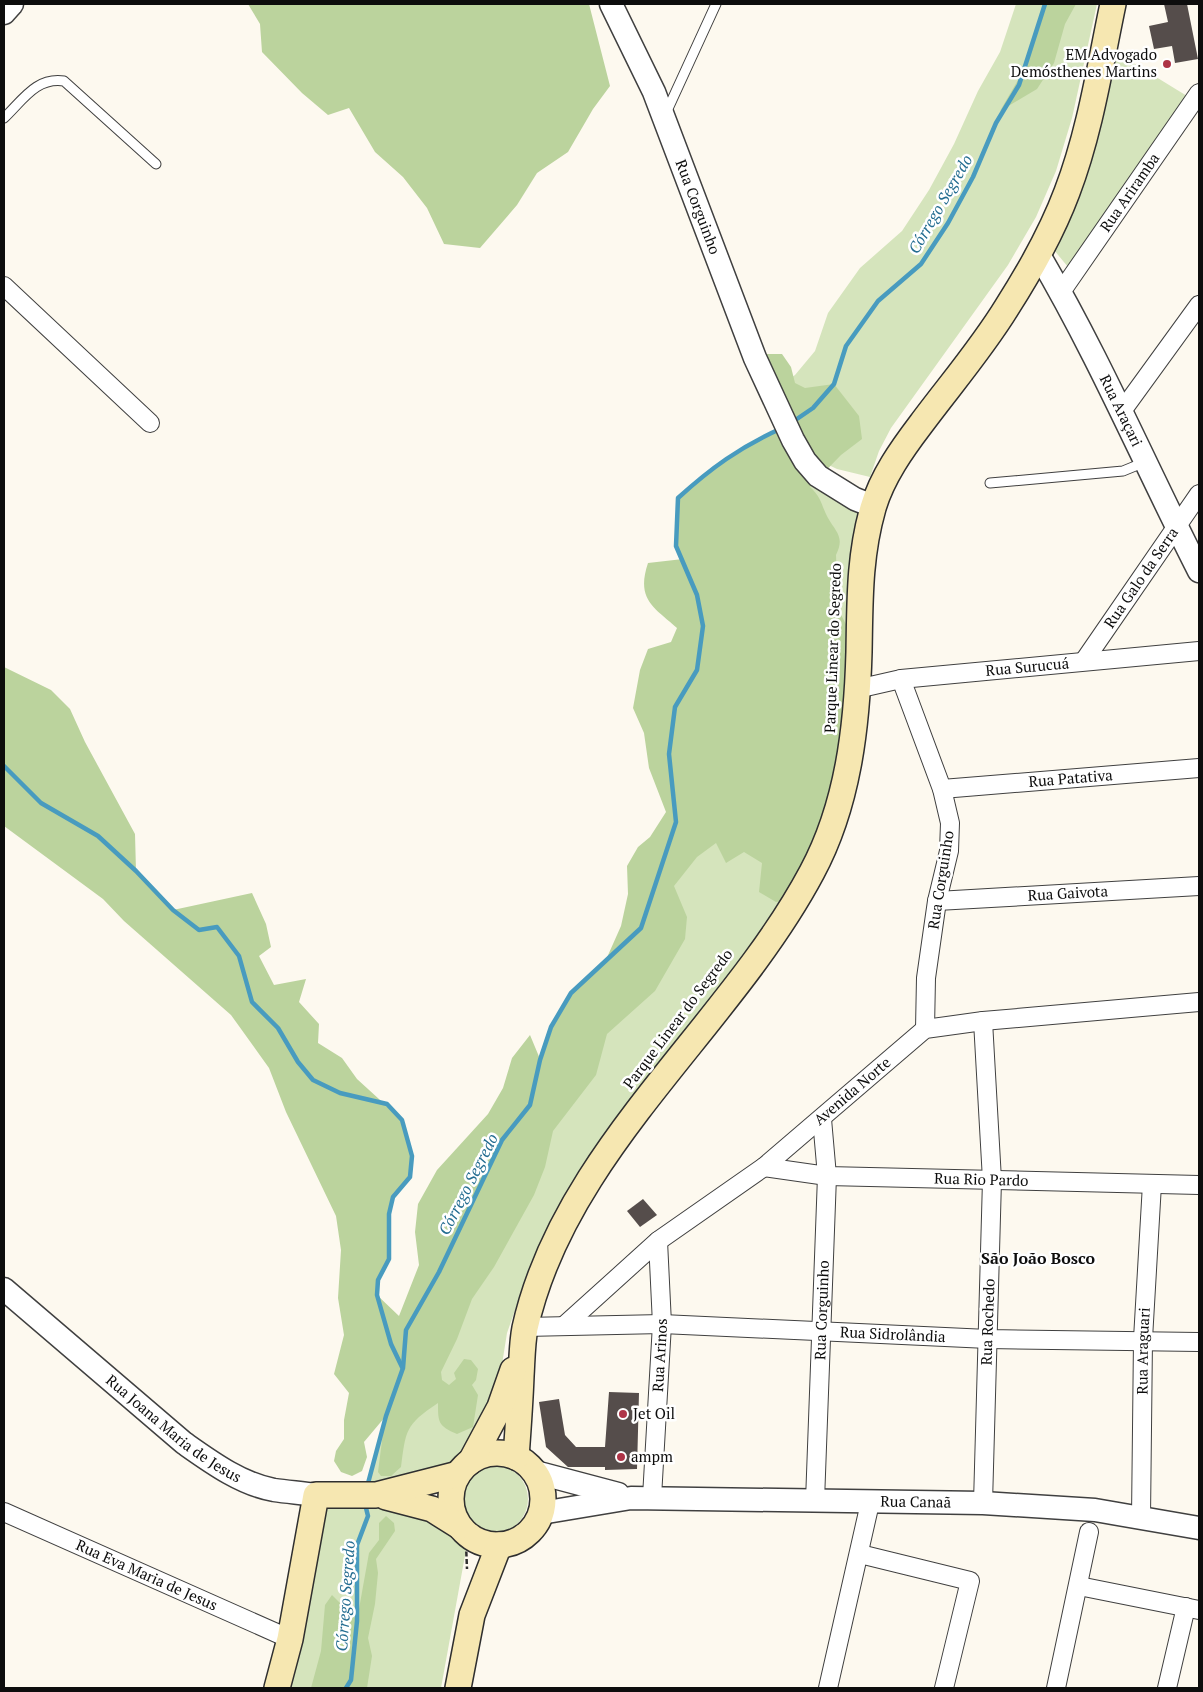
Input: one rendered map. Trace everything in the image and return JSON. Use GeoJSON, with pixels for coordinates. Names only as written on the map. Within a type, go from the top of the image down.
{"type":"FeatureCollection","features":[{"type":"Feature","properties":{"kind":"main road"},"geometry":{"type":"LineString","coordinates":[[465,1467],[485,1455],[500,1453],[516,1457],[535,1472],[541,1485],[543,1499],[541,1513],[535,1526],[525,1536],[512,1543],[499,1545],[476,1540],[459,1526],[452,1509],[452,1491],[465,1467],[500,1407],[548,1257],[566,1217],[590,1177],[770,939],[813,872],[831,829],[842,795],[850,754],[857,689],[860,571],[873,506],[886,476],[906,444],[1005,311],[1039,255],[1067,192],[1084,138],[1113,4]]}},
{"type":"Feature","properties":{"kind":"main road"},"geometry":{"type":"LineString","coordinates":[[516,1457],[524,1330]]}},
{"type":"Feature","properties":{"kind":"main road","name":"Rua Joana Maria de Jesus"},"geometry":{"type":"LineString","coordinates":[[364,1496],[465,1467]]}},
{"type":"Feature","properties":{"kind":"main road"},"geometry":{"type":"LineString","coordinates":[[277,1688],[290,1639],[316,1495]]}},
{"type":"Feature","properties":{"kind":"main road","name":"Rua Joana Maria de Jesus"},"geometry":{"type":"LineString","coordinates":[[316,1495],[364,1496],[412,1502],[432,1509],[459,1526]]}},
{"type":"Feature","properties":{"kind":"main road"},"geometry":{"type":"LineString","coordinates":[[458,1688],[472,1615],[499,1545]]}},
{"type":"Feature","properties":{"kind":"street"},"geometry":{"type":"LineString","coordinates":[[4,13],[12,4]]}},
{"type":"Feature","properties":{"kind":"street","name":"Rua Corguinho"},"geometry":{"type":"LineString","coordinates":[[611,4],[628,34],[663,118],[755,358],[793,440],[805,461],[818,476],[855,498],[873,506]]}},
{"type":"Feature","properties":{"kind":"street","name":"Rua Ariramba"},"geometry":{"type":"LineString","coordinates":[[1061,292],[1197,102]]}},
{"type":"Feature","properties":{"kind":"street","name":"Rua Araçari"},"geometry":{"type":"LineString","coordinates":[[1039,255],[1061,292],[1122,411],[1199,571]]}},
{"type":"Feature","properties":{"kind":"street"},"geometry":{"type":"LineString","coordinates":[[4,286],[150,423]]}},
{"type":"Feature","properties":{"kind":"street"},"geometry":{"type":"LineString","coordinates":[[1122,411],[1199,305]]}},
{"type":"Feature","properties":{"kind":"street","name":"Rua Galo da Serra"},"geometry":{"type":"LineString","coordinates":[[1084,661],[1199,494]]}},
{"type":"Feature","properties":{"kind":"street","name":"Rua Surucuá"},"geometry":{"type":"LineString","coordinates":[[857,689],[901,679],[1199,651]]}},
{"type":"Feature","properties":{"kind":"street","name":"Rua Corguinho"},"geometry":{"type":"LineString","coordinates":[[901,679],[942,789],[950,823],[949,851],[937,901],[926,978],[925,1029]]}},
{"type":"Feature","properties":{"kind":"street","name":"Rua Patativa"},"geometry":{"type":"LineString","coordinates":[[942,789],[1199,768]]}},
{"type":"Feature","properties":{"kind":"street","name":"Rua Gaivota"},"geometry":{"type":"LineString","coordinates":[[937,901],[1199,886]]}},
{"type":"Feature","properties":{"kind":"street"},"geometry":{"type":"LineString","coordinates":[[925,1029],[982,1021],[1199,1002]]}},
{"type":"Feature","properties":{"kind":"street","name":"Rua Rochedo"},"geometry":{"type":"LineString","coordinates":[[982,1021],[992,1180],[983,1503]]}},
{"type":"Feature","properties":{"kind":"street","name":"Avenida Norte"},"geometry":{"type":"LineString","coordinates":[[565,1325],[658,1241],[764,1166],[822,1119],[925,1029]]}},
{"type":"Feature","properties":{"kind":"street","name":"Rua Corguinho"},"geometry":{"type":"LineString","coordinates":[[815,1501],[827,1176],[822,1119]]}},
{"type":"Feature","properties":{"kind":"street","name":"Rua Rio Pardo"},"geometry":{"type":"LineString","coordinates":[[764,1166],[827,1176],[1199,1185]]}},
{"type":"Feature","properties":{"kind":"street","name":"Rua Araguari"},"geometry":{"type":"LineString","coordinates":[[1141,1517],[1143,1339],[1152,1184]]}},
{"type":"Feature","properties":{"kind":"street","name":"Rua Arinos"},"geometry":{"type":"LineString","coordinates":[[642,1497],[662,1324],[658,1241]]}},
{"type":"Feature","properties":{"kind":"street","name":"Rua Joana Maria de Jesus"},"geometry":{"type":"LineString","coordinates":[[4,1289],[184,1442],[210,1461],[239,1477],[272,1490],[316,1495]]}},
{"type":"Feature","properties":{"kind":"street","name":"Rua Sidrolândia"},"geometry":{"type":"LineString","coordinates":[[524,1330],[565,1325],[662,1324],[988,1339],[1143,1339],[1199,1342]]}},
{"type":"Feature","properties":{"kind":"street","name":"Rua Canaã"},"geometry":{"type":"LineString","coordinates":[[535,1472],[642,1497]]}},
{"type":"Feature","properties":{"kind":"street","name":"Rua Canaã"},"geometry":{"type":"LineString","coordinates":[[541,1513],[642,1497],[870,1503],[983,1503],[1057,1507],[1141,1517],[1199,1528]]}},
{"type":"Feature","properties":{"kind":"street"},"geometry":{"type":"LineString","coordinates":[[828,1688],[860,1554],[870,1503]]}},
{"type":"Feature","properties":{"kind":"street","name":"Rua Eva Maria de Jesus"},"geometry":{"type":"LineString","coordinates":[[4,1512],[290,1639]]}},
{"type":"Feature","properties":{"kind":"street"},"geometry":{"type":"LineString","coordinates":[[1056,1688],[1089,1532]]}},
{"type":"Feature","properties":{"kind":"street"},"geometry":{"type":"LineString","coordinates":[[860,1554],[970,1581],[944,1688]]}},
{"type":"Feature","properties":{"kind":"street"},"geometry":{"type":"LineString","coordinates":[[1079,1586],[1192,1608],[1167,1688]]}},
{"type":"Feature","properties":{"kind":"lane"},"geometry":{"type":"LineString","coordinates":[[663,118],[716,4]]}},
{"type":"Feature","properties":{"kind":"lane"},"geometry":{"type":"LineString","coordinates":[[4,118],[39,84],[51,79],[64,81],[156,164]]}},
{"type":"Feature","properties":{"kind":"lane"},"geometry":{"type":"LineString","coordinates":[[990,483],[1123,471],[1146,462]]}},
{"type":"Feature","properties":{"kind":"green space"},"geometry":{"type":"Polygon","coordinates":[[[248,4],[589,4],[610,86],[593,109],[568,152],[537,173],[517,205],[480,248],[444,244],[427,208],[403,177],[375,152],[349,108],[328,115],[302,93],[262,52],[260,24],[248,4]]]}},
{"type":"Feature","properties":{"kind":"green space"},"geometry":{"type":"Polygon","coordinates":[[[1016,4],[1097,4],[1072,118],[1056,171],[1036,217],[1008,265],[891,428],[879,451],[870,477],[837,469],[810,456],[864,505],[850,632],[785,899],[682,1039],[582,1167],[558,1208],[531,1264],[507,1333],[496,1402],[468,1448],[454,1463],[366,1493],[386,1416],[530,1105],[551,1027],[571,993],[605,962],[676,822],[697,595],[676,546],[678,498],[728,458],[784,427],[768,394],[795,375],[815,351],[828,313],[860,268],[902,231],[929,190],[954,144],[978,91],[1000,52],[1016,4]]]}},
{"type":"Feature","properties":{"kind":"green space"},"geometry":{"type":"Polygon","coordinates":[[[1045,4],[1076,4],[1065,24],[1054,63],[1037,89],[1000,111],[1022,73],[1045,4]]]}},
{"type":"Feature","properties":{"kind":"green space"},"geometry":{"type":"Polygon","coordinates":[[[1112,50],[1187,96],[1073,273],[1054,250],[1112,50]]]}},
{"type":"Feature","properties":{"kind":"green space"},"geometry":{"type":"Polygon","coordinates":[[[760,354],[782,354],[791,367],[795,383],[805,388],[834,384],[859,416],[862,439],[841,455],[810,487],[819,498],[840,539],[836,555],[838,609],[850,632],[849,682],[833,787],[809,857],[781,901],[776,902],[759,892],[762,863],[744,852],[726,863],[716,843],[697,857],[674,886],[687,917],[685,939],[655,991],[607,1034],[596,1075],[553,1131],[545,1167],[534,1195],[494,1267],[472,1299],[457,1339],[441,1372],[442,1380],[449,1385],[456,1379],[454,1373],[464,1359],[471,1360],[478,1369],[476,1380],[472,1385],[478,1395],[473,1427],[457,1434],[443,1426],[438,1415],[438,1403],[419,1417],[409,1429],[404,1444],[401,1467],[391,1476],[381,1476],[378,1472],[385,1417],[364,1442],[367,1457],[362,1471],[352,1476],[341,1472],[334,1461],[336,1451],[344,1439],[344,1420],[349,1393],[334,1374],[344,1335],[338,1298],[341,1250],[336,1216],[286,1112],[269,1068],[231,1015],[124,921],[103,899],[4,826],[4,667],[51,690],[70,709],[85,742],[135,834],[136,871],[173,910],[252,893],[266,924],[271,947],[259,956],[274,985],[306,979],[299,1002],[319,1024],[318,1043],[342,1058],[357,1079],[402,1120],[412,1156],[410,1177],[393,1197],[389,1214],[389,1259],[378,1280],[377,1295],[399,1316],[419,1265],[415,1232],[418,1204],[437,1170],[488,1114],[503,1088],[512,1058],[530,1035],[540,1059],[551,1027],[571,993],[605,962],[621,926],[628,894],[627,866],[638,847],[650,837],[666,812],[649,768],[644,733],[633,708],[640,670],[648,649],[671,642],[677,628],[654,608],[649,601],[644,585],[645,575],[648,563],[683,559],[676,546],[678,498],[730,457],[787,424],[760,354]]]}},
{"type":"Feature","properties":{"kind":"green space"},"geometry":{"type":"Polygon","coordinates":[[[494,1465],[507,1468],[518,1475],[525,1486],[528,1499],[525,1512],[518,1523],[507,1530],[494,1533],[481,1530],[470,1523],[463,1512],[460,1499],[463,1486],[470,1475],[481,1468],[494,1465]]]}},
{"type":"Feature","properties":{"kind":"green space"},"geometry":{"type":"Polygon","coordinates":[[[328,1501],[399,1502],[463,1535],[466,1550],[441,1688],[285,1688],[299,1643],[328,1501]]]}},
{"type":"Feature","properties":{"kind":"green space"},"geometry":{"type":"Polygon","coordinates":[[[386,1516],[394,1523],[395,1531],[376,1559],[378,1573],[375,1604],[368,1638],[372,1656],[367,1688],[311,1688],[321,1651],[325,1605],[332,1595],[357,1620],[369,1553],[379,1540],[379,1523],[386,1516]]]}},
{"type":"Feature","properties":{"kind":"building"},"geometry":{"type":"Polygon","coordinates":[[[1164,4],[1187,4],[1198,59],[1175,63],[1172,46],[1154,49],[1149,26],[1168,22],[1164,4]]]}},
{"type":"Feature","properties":{"kind":"building"},"geometry":{"type":"Polygon","coordinates":[[[643,1199],[657,1215],[640,1227],[627,1211],[643,1199]]]}},
{"type":"Feature","properties":{"kind":"building"},"geometry":{"type":"Polygon","coordinates":[[[609,1392],[639,1393],[637,1469],[605,1470],[605,1467],[568,1467],[546,1447],[539,1402],[559,1399],[565,1435],[576,1447],[605,1447],[609,1392]]]}},
{"type":"Feature","properties":{"kind":"waterway","name":"Córrego Segredo"},"geometry":{"type":"LineString","coordinates":[[791,423],[813,408],[834,384],[846,346],[878,301],[921,264],[948,223],[973,177],[996,123],[1019,85],[1045,4]]}},
{"type":"Feature","properties":{"kind":"waterway","name":"Córrego Segredo"},"geometry":{"type":"LineString","coordinates":[[367,1487],[386,1416],[403,1368],[406,1330],[439,1272],[502,1140],[530,1105],[540,1060],[551,1027],[571,993],[641,928],[676,822],[669,754],[675,707],[697,670],[703,626],[697,595],[676,546],[678,498],[726,459],[780,429]]}},
{"type":"Feature","properties":{"kind":"waterway"},"geometry":{"type":"LineString","coordinates":[[4,766],[41,803],[98,836],[136,871],[173,910],[199,930],[217,927],[239,956],[252,1002],[278,1028],[298,1062],[313,1080],[340,1093],[387,1104],[402,1120],[412,1156],[410,1177],[393,1197],[389,1214],[389,1259],[378,1280],[377,1295],[391,1344],[402,1367]]}},
{"type":"Feature","properties":{"kind":"waterway","name":"Córrego Segredo"},"geometry":{"type":"LineString","coordinates":[[346,1688],[351,1680],[357,1621],[357,1545],[368,1516],[365,1504]]}},
{"type":"Feature","properties":{"kind":"place","name":"EM Advogado Demósthenes Martins"},"geometry":{"type":"Point","coordinates":[1167,64]}},
{"type":"Feature","properties":{"kind":"place","name":"Jet Oil"},"geometry":{"type":"Point","coordinates":[623,1414]}},
{"type":"Feature","properties":{"kind":"place","name":"ampm"},"geometry":{"type":"Point","coordinates":[621,1457]}},
{"type":"Feature","properties":{"kind":"district","name":"São João Bosco"},"geometry":{"type":"Point","coordinates":[1038,1258]}}]}
